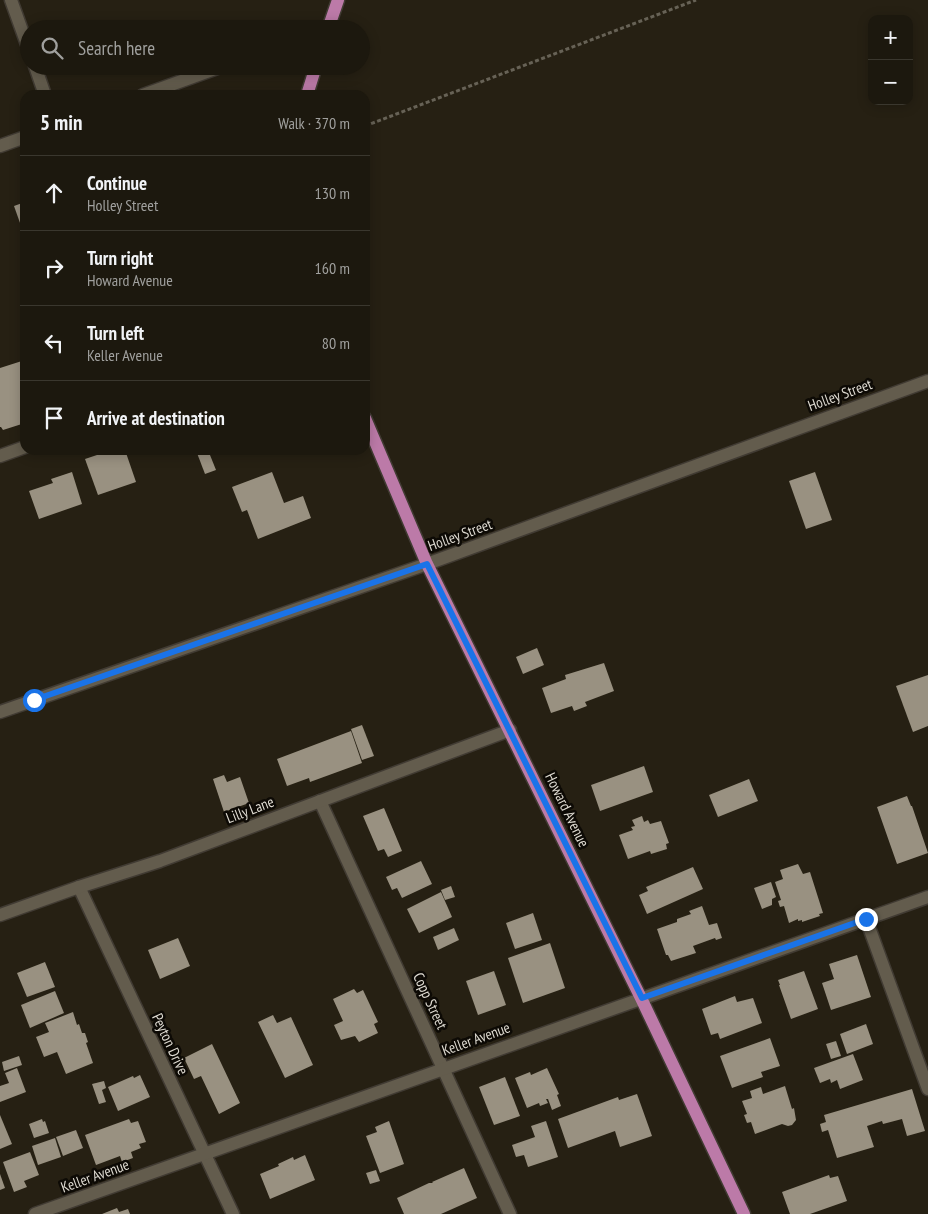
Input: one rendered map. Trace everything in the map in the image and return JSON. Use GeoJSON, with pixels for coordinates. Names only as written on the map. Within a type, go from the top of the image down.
{"type":"FeatureCollection","features":[{"type":"Feature","properties":{"kind":"main road"},"geometry":{"type":"LineString","coordinates":[[331,20],[338,0]]}},
{"type":"Feature","properties":{"kind":"main road"},"geometry":{"type":"LineString","coordinates":[[309,90],[313,75]]}},
{"type":"Feature","properties":{"kind":"main road","name":"Howard Avenue"},"geometry":{"type":"LineString","coordinates":[[370,430],[427,564],[642,998],[744,1214]]}},
{"type":"Feature","properties":{"kind":"street"},"geometry":{"type":"LineString","coordinates":[[11,0],[20,25]]}},
{"type":"Feature","properties":{"kind":"street"},"geometry":{"type":"LineString","coordinates":[[38,75],[43,90]]}},
{"type":"Feature","properties":{"kind":"street"},"geometry":{"type":"LineString","coordinates":[[157,90],[198,75]]}},
{"type":"Feature","properties":{"kind":"street"},"geometry":{"type":"LineString","coordinates":[[0,146],[20,139]]}},
{"type":"Feature","properties":{"kind":"street","name":"Holley Street"},"geometry":{"type":"LineString","coordinates":[[0,712],[427,564],[928,381]]}},
{"type":"Feature","properties":{"kind":"street"},"geometry":{"type":"LineString","coordinates":[[0,456],[20,449]]}},
{"type":"Feature","properties":{"kind":"street","name":"Lilly Lane"},"geometry":{"type":"LineString","coordinates":[[0,915],[160,861],[510,730]]}},
{"type":"Feature","properties":{"kind":"street","name":"Copp Street"},"geometry":{"type":"LineString","coordinates":[[320,801],[510,1214]]}},
{"type":"Feature","properties":{"kind":"street","name":"Peyton Drive"},"geometry":{"type":"LineString","coordinates":[[79,887],[233,1214]]}},
{"type":"Feature","properties":{"kind":"street","name":"Keller Avenue"},"geometry":{"type":"LineString","coordinates":[[35,1214],[928,896]]}},
{"type":"Feature","properties":{"kind":"street"},"geometry":{"type":"LineString","coordinates":[[866,919],[928,1089]]}},
{"type":"Feature","properties":{"kind":"path"},"geometry":{"type":"LineString","coordinates":[[370,124],[696,0]]}},
{"type":"Feature","properties":{"kind":"building"},"geometry":{"type":"Polygon","coordinates":[[[20,204],[20,223],[14,206],[20,204]]]}},
{"type":"Feature","properties":{"kind":"building"},"geometry":{"type":"Polygon","coordinates":[[[20,362],[20,425],[3,430],[0,427],[0,368],[20,362]]]}},
{"type":"Feature","properties":{"kind":"building"},"geometry":{"type":"Polygon","coordinates":[[[97,455],[127,455],[136,482],[98,495],[85,459],[97,455]]]}},
{"type":"Feature","properties":{"kind":"building"},"geometry":{"type":"Polygon","coordinates":[[[198,455],[210,455],[216,470],[205,474],[198,455]]]}},
{"type":"Feature","properties":{"kind":"building"},"geometry":{"type":"Polygon","coordinates":[[[72,472],[82,504],[39,519],[29,491],[53,483],[51,479],[72,472]]]}},
{"type":"Feature","properties":{"kind":"building"},"geometry":{"type":"Polygon","coordinates":[[[272,472],[284,503],[303,496],[311,518],[258,539],[247,510],[242,512],[232,487],[272,472]]]}},
{"type":"Feature","properties":{"kind":"building"},"geometry":{"type":"Polygon","coordinates":[[[815,472],[832,520],[806,529],[789,481],[815,472]]]}},
{"type":"Feature","properties":{"kind":"building"},"geometry":{"type":"Polygon","coordinates":[[[537,648],[544,665],[523,674],[516,657],[537,648]]]}},
{"type":"Feature","properties":{"kind":"building"},"geometry":{"type":"Polygon","coordinates":[[[604,663],[614,691],[585,702],[587,706],[574,711],[572,706],[551,713],[542,688],[566,679],[565,675],[604,663]]]}},
{"type":"Feature","properties":{"kind":"building"},"geometry":{"type":"Polygon","coordinates":[[[928,675],[928,726],[913,732],[896,686],[928,675]]]}},
{"type":"Feature","properties":{"kind":"building"},"geometry":{"type":"Polygon","coordinates":[[[362,725],[374,756],[362,760],[351,729],[362,725]]]}},
{"type":"Feature","properties":{"kind":"building"},"geometry":{"type":"Polygon","coordinates":[[[351,731],[362,763],[310,782],[309,778],[287,786],[277,759],[351,731]]]}},
{"type":"Feature","properties":{"kind":"building"},"geometry":{"type":"Polygon","coordinates":[[[644,766],[653,792],[600,811],[591,785],[644,766]]]}},
{"type":"Feature","properties":{"kind":"building"},"geometry":{"type":"Polygon","coordinates":[[[224,775],[227,782],[240,777],[249,803],[224,812],[213,779],[224,775]]]}},
{"type":"Feature","properties":{"kind":"building"},"geometry":{"type":"Polygon","coordinates":[[[749,779],[758,801],[718,817],[709,795],[749,779]]]}},
{"type":"Feature","properties":{"kind":"building"},"geometry":{"type":"Polygon","coordinates":[[[907,796],[928,853],[897,864],[877,807],[907,796]]]}},
{"type":"Feature","properties":{"kind":"building"},"geometry":{"type":"Polygon","coordinates":[[[384,808],[402,851],[388,857],[384,849],[378,851],[363,816],[384,808]]]}},
{"type":"Feature","properties":{"kind":"building"},"geometry":{"type":"Polygon","coordinates":[[[642,816],[644,822],[648,820],[650,824],[661,821],[669,843],[666,844],[667,849],[651,854],[650,851],[628,859],[619,835],[633,830],[631,827],[635,826],[632,820],[642,816]]]}},
{"type":"Feature","properties":{"kind":"building"},"geometry":{"type":"Polygon","coordinates":[[[421,861],[432,884],[402,898],[397,888],[392,890],[386,877],[421,861]]]}},
{"type":"Feature","properties":{"kind":"building"},"geometry":{"type":"Polygon","coordinates":[[[798,864],[803,874],[810,872],[823,913],[819,914],[820,916],[802,922],[802,920],[798,921],[798,919],[789,923],[784,906],[780,907],[778,901],[781,900],[775,882],[783,879],[780,870],[798,864]]]}},
{"type":"Feature","properties":{"kind":"building"},"geometry":{"type":"Polygon","coordinates":[[[693,867],[703,889],[647,914],[639,895],[648,891],[646,887],[693,867]]]}},
{"type":"Feature","properties":{"kind":"building"},"geometry":{"type":"Polygon","coordinates":[[[771,882],[776,897],[772,899],[772,905],[762,909],[754,888],[771,882]]]}},
{"type":"Feature","properties":{"kind":"building"},"geometry":{"type":"Polygon","coordinates":[[[451,886],[455,897],[445,900],[441,890],[451,886]]]}},
{"type":"Feature","properties":{"kind":"building"},"geometry":{"type":"Polygon","coordinates":[[[441,892],[452,917],[419,933],[407,909],[441,892]]]}},
{"type":"Feature","properties":{"kind":"building"},"geometry":{"type":"Polygon","coordinates":[[[702,906],[709,925],[717,923],[722,938],[716,940],[715,938],[693,946],[696,953],[671,961],[668,955],[666,955],[657,929],[677,922],[677,919],[691,914],[689,911],[702,906]]]}},
{"type":"Feature","properties":{"kind":"building"},"geometry":{"type":"Polygon","coordinates":[[[533,913],[542,940],[515,949],[506,923],[533,913]]]}},
{"type":"Feature","properties":{"kind":"building"},"geometry":{"type":"Polygon","coordinates":[[[454,928],[459,940],[438,950],[433,937],[454,928]]]}},
{"type":"Feature","properties":{"kind":"building"},"geometry":{"type":"Polygon","coordinates":[[[178,938],[190,966],[160,979],[148,950],[178,938]]]}},
{"type":"Feature","properties":{"kind":"building"},"geometry":{"type":"Polygon","coordinates":[[[550,943],[565,988],[523,1003],[508,958],[550,943]]]}},
{"type":"Feature","properties":{"kind":"building"},"geometry":{"type":"Polygon","coordinates":[[[857,955],[871,997],[831,1010],[822,983],[834,979],[829,964],[857,955]]]}},
{"type":"Feature","properties":{"kind":"building"},"geometry":{"type":"Polygon","coordinates":[[[45,962],[55,987],[27,997],[17,973],[45,962]]]}},
{"type":"Feature","properties":{"kind":"building"},"geometry":{"type":"Polygon","coordinates":[[[494,971],[506,1005],[478,1015],[466,981],[494,971]]]}},
{"type":"Feature","properties":{"kind":"building"},"geometry":{"type":"Polygon","coordinates":[[[804,971],[818,1009],[791,1019],[778,980],[804,971]]]}},
{"type":"Feature","properties":{"kind":"building"},"geometry":{"type":"Polygon","coordinates":[[[354,989],[357,993],[363,990],[378,1022],[374,1024],[378,1033],[359,1042],[355,1036],[341,1040],[334,1025],[343,1021],[333,999],[354,989]]]}},
{"type":"Feature","properties":{"kind":"building"},"geometry":{"type":"Polygon","coordinates":[[[55,991],[64,1013],[30,1028],[21,1005],[55,991]]]}},
{"type":"Feature","properties":{"kind":"building"},"geometry":{"type":"Polygon","coordinates":[[[735,996],[737,1002],[753,998],[762,1023],[720,1039],[718,1033],[711,1035],[702,1009],[735,996]]]}},
{"type":"Feature","properties":{"kind":"building"},"geometry":{"type":"Polygon","coordinates":[[[73,1012],[77,1025],[79,1024],[82,1033],[85,1033],[88,1042],[86,1043],[93,1063],[66,1074],[57,1052],[44,1057],[36,1037],[49,1032],[45,1023],[73,1012]]]}},
{"type":"Feature","properties":{"kind":"building"},"geometry":{"type":"Polygon","coordinates":[[[273,1015],[277,1023],[291,1017],[313,1065],[285,1078],[258,1022],[273,1015]]]}},
{"type":"Feature","properties":{"kind":"building"},"geometry":{"type":"Polygon","coordinates":[[[866,1024],[873,1044],[847,1054],[840,1034],[866,1024]]]}},
{"type":"Feature","properties":{"kind":"building"},"geometry":{"type":"Polygon","coordinates":[[[770,1038],[780,1066],[761,1072],[763,1077],[732,1088],[720,1056],[770,1038]]]}},
{"type":"Feature","properties":{"kind":"building"},"geometry":{"type":"Polygon","coordinates":[[[836,1041],[841,1056],[831,1059],[826,1044],[836,1041]]]}},
{"type":"Feature","properties":{"kind":"building"},"geometry":{"type":"Polygon","coordinates":[[[212,1044],[240,1103],[219,1114],[201,1076],[194,1079],[184,1058],[212,1044]]]}},
{"type":"Feature","properties":{"kind":"building"},"geometry":{"type":"Polygon","coordinates":[[[853,1054],[863,1080],[840,1089],[837,1080],[831,1083],[830,1079],[820,1083],[814,1068],[853,1054]]]}},
{"type":"Feature","properties":{"kind":"building"},"geometry":{"type":"Polygon","coordinates":[[[19,1056],[22,1065],[4,1071],[2,1062],[19,1056]]]}},
{"type":"Feature","properties":{"kind":"building"},"geometry":{"type":"Polygon","coordinates":[[[17,1068],[26,1092],[0,1102],[0,1086],[9,1083],[5,1073],[17,1068]]]}},
{"type":"Feature","properties":{"kind":"building"},"geometry":{"type":"Polygon","coordinates":[[[547,1068],[559,1094],[557,1095],[561,1106],[552,1110],[548,1099],[546,1099],[548,1103],[540,1106],[539,1103],[527,1108],[515,1078],[530,1072],[531,1075],[547,1068]]]}},
{"type":"Feature","properties":{"kind":"building"},"geometry":{"type":"Polygon","coordinates":[[[140,1075],[150,1097],[118,1111],[108,1087],[133,1076],[134,1078],[140,1075]]]}},
{"type":"Feature","properties":{"kind":"building"},"geometry":{"type":"Polygon","coordinates":[[[505,1077],[520,1116],[494,1125],[479,1087],[505,1077]]]}},
{"type":"Feature","properties":{"kind":"building"},"geometry":{"type":"Polygon","coordinates":[[[104,1081],[106,1088],[102,1090],[106,1102],[99,1104],[92,1084],[104,1081]]]}},
{"type":"Feature","properties":{"kind":"building"},"geometry":{"type":"Polygon","coordinates":[[[785,1086],[792,1109],[794,1108],[796,1120],[792,1125],[782,1124],[755,1134],[751,1122],[747,1123],[744,1115],[747,1114],[742,1101],[752,1098],[750,1091],[761,1087],[763,1094],[785,1086]]]}},
{"type":"Feature","properties":{"kind":"building"},"geometry":{"type":"Polygon","coordinates":[[[912,1089],[925,1131],[907,1136],[902,1119],[883,1124],[882,1121],[867,1126],[874,1147],[837,1158],[828,1130],[822,1132],[820,1124],[826,1122],[824,1115],[912,1089]]]}},
{"type":"Feature","properties":{"kind":"building"},"geometry":{"type":"Polygon","coordinates":[[[637,1094],[652,1136],[620,1147],[615,1131],[568,1148],[558,1119],[618,1097],[619,1100],[637,1094]]]}},
{"type":"Feature","properties":{"kind":"building"},"geometry":{"type":"Polygon","coordinates":[[[0,1115],[12,1144],[0,1149],[0,1115]]]}},
{"type":"Feature","properties":{"kind":"building"},"geometry":{"type":"Polygon","coordinates":[[[42,1119],[43,1122],[45,1121],[49,1133],[34,1138],[29,1124],[42,1119]]]}},
{"type":"Feature","properties":{"kind":"building"},"geometry":{"type":"Polygon","coordinates":[[[129,1119],[131,1123],[138,1121],[146,1142],[139,1144],[141,1148],[131,1152],[133,1158],[122,1162],[120,1156],[96,1165],[85,1135],[129,1119]]]}},
{"type":"Feature","properties":{"kind":"building"},"geometry":{"type":"Polygon","coordinates":[[[389,1121],[404,1164],[380,1173],[366,1136],[377,1132],[375,1127],[389,1121]]]}},
{"type":"Feature","properties":{"kind":"building"},"geometry":{"type":"Polygon","coordinates":[[[546,1121],[558,1157],[528,1167],[524,1155],[516,1157],[512,1145],[535,1137],[531,1126],[546,1121]]]}},
{"type":"Feature","properties":{"kind":"building"},"geometry":{"type":"Polygon","coordinates":[[[76,1130],[83,1148],[63,1156],[56,1137],[76,1130]]]}},
{"type":"Feature","properties":{"kind":"building"},"geometry":{"type":"Polygon","coordinates":[[[55,1138],[61,1157],[38,1165],[32,1146],[55,1138]]]}},
{"type":"Feature","properties":{"kind":"building"},"geometry":{"type":"Polygon","coordinates":[[[30,1152],[39,1175],[24,1181],[27,1187],[14,1192],[3,1162],[30,1152]]]}},
{"type":"Feature","properties":{"kind":"building"},"geometry":{"type":"Polygon","coordinates":[[[305,1155],[315,1180],[270,1199],[260,1174],[279,1166],[278,1164],[293,1157],[294,1160],[305,1155]]]}},
{"type":"Feature","properties":{"kind":"building"},"geometry":{"type":"Polygon","coordinates":[[[464,1168],[477,1198],[441,1214],[404,1214],[397,1198],[464,1168]]]}},
{"type":"Feature","properties":{"kind":"building"},"geometry":{"type":"Polygon","coordinates":[[[376,1170],[380,1181],[370,1184],[366,1173],[376,1170]]]}},
{"type":"Feature","properties":{"kind":"building"},"geometry":{"type":"Polygon","coordinates":[[[0,1174],[5,1188],[0,1190],[0,1174]]]}},
{"type":"Feature","properties":{"kind":"building"},"geometry":{"type":"Polygon","coordinates":[[[829,1175],[830,1178],[838,1176],[847,1201],[810,1214],[790,1214],[782,1192],[829,1175]]]}},
{"type":"Feature","properties":{"kind":"building"},"geometry":{"type":"Polygon","coordinates":[[[117,1208],[119,1212],[128,1209],[130,1214],[102,1214],[117,1208]]]}},
{"type":"Feature","properties":{"kind":"route"},"geometry":{"type":"LineString","coordinates":[[34,700],[427,564],[642,998],[866,919]]}}]}
